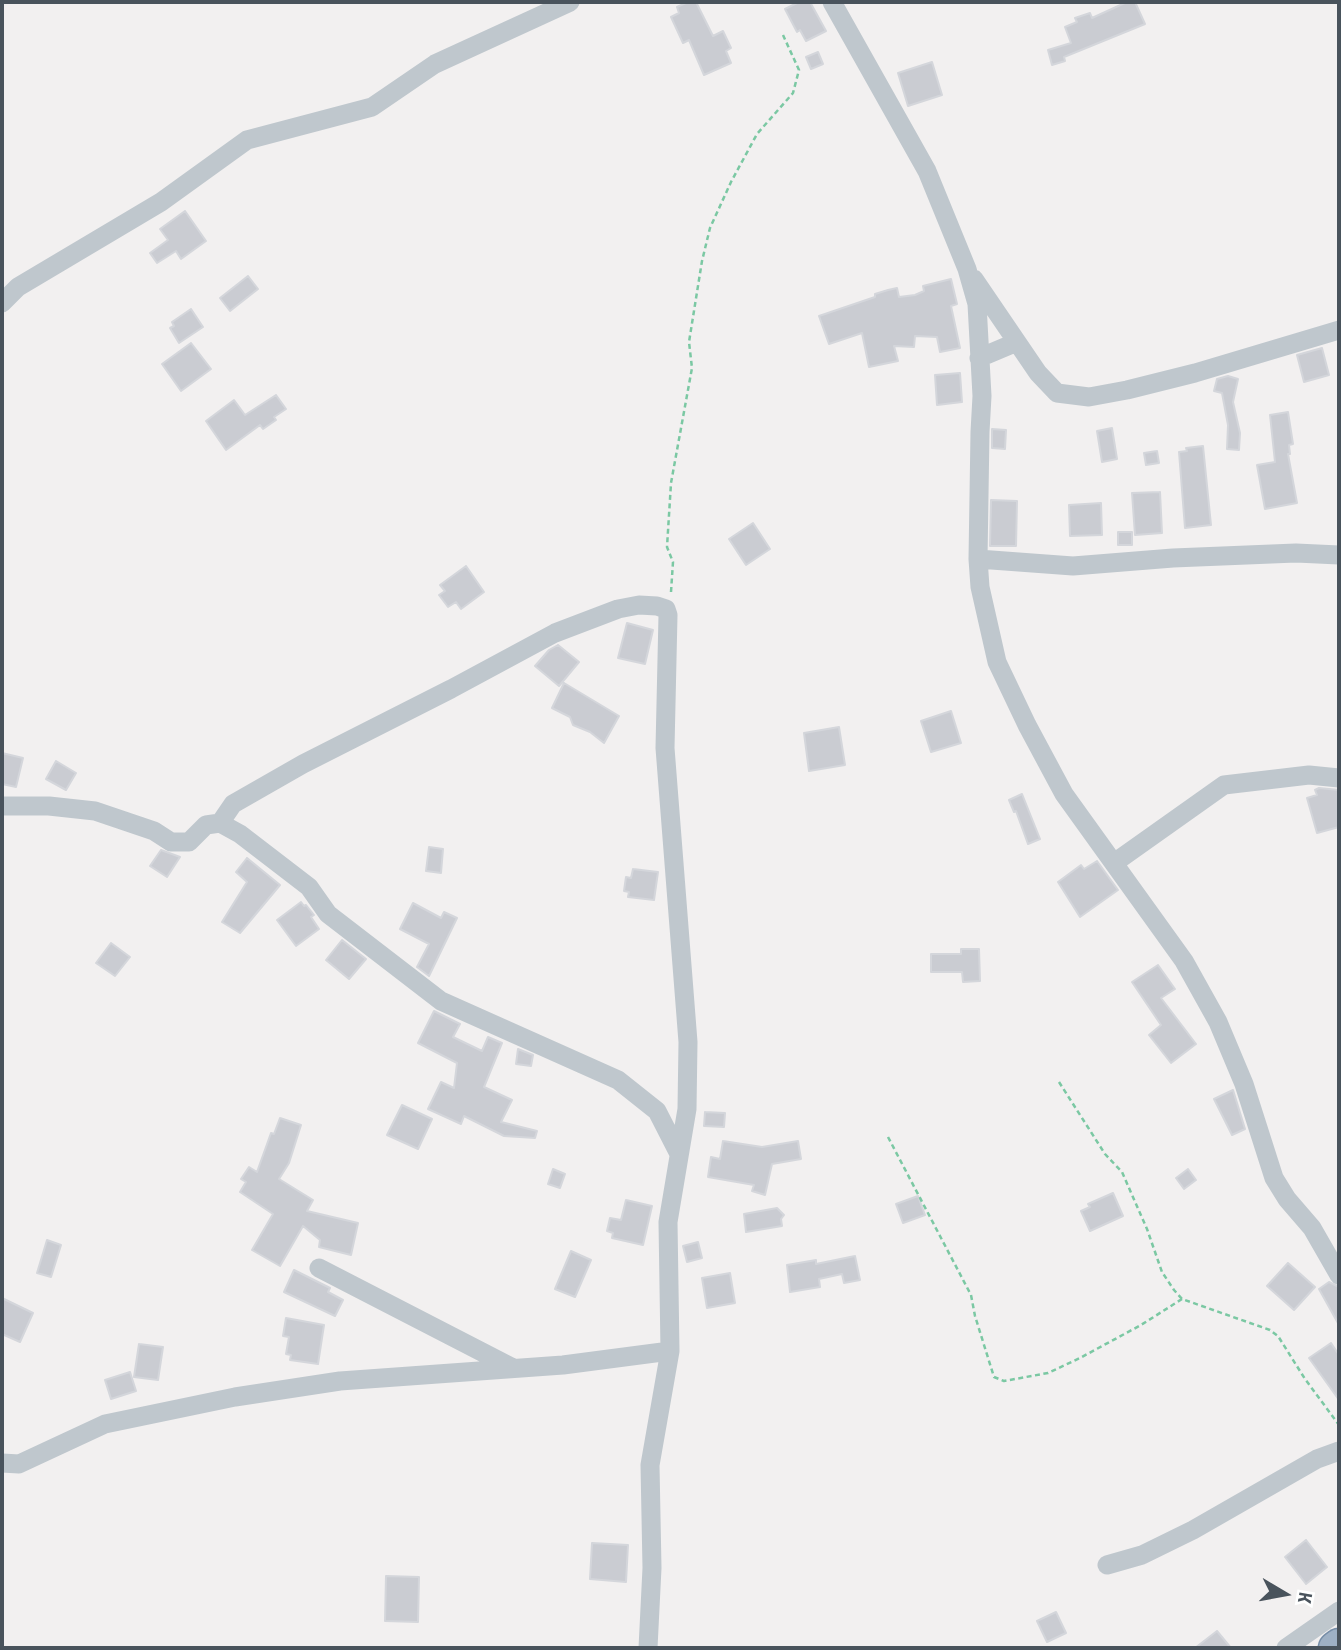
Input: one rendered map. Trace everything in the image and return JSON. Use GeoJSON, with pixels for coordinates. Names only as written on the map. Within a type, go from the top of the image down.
{"type":"FeatureCollection","features":[{"type":"Feature","properties":{"kind":"street"},"geometry":{"type":"LineString","coordinates":[[2,303],[18,287],[161,202],[247,140],[372,107],[435,64],[570,2]]}},
{"type":"Feature","properties":{"kind":"street"},"geometry":{"type":"LineString","coordinates":[[832,2],[927,171],[967,268],[977,304],[982,396],[979,432],[978,559],[980,587],[997,662],[1064,794],[1184,961],[1218,1022],[1244,1083],[1274,1178],[1287,1199],[1312,1228],[1339,1275]]}},
{"type":"Feature","properties":{"kind":"street"},"geometry":{"type":"LineString","coordinates":[[967,268],[1038,373],[1057,393],[1090,397],[1195,373],[1339,330]]}},
{"type":"Feature","properties":{"kind":"street"},"geometry":{"type":"LineString","coordinates":[[979,358],[1017,342]]}},
{"type":"Feature","properties":{"kind":"street"},"geometry":{"type":"LineString","coordinates":[[978,559],[1073,566],[1173,558],[1296,553],[1339,555]]}},
{"type":"Feature","properties":{"kind":"street"},"geometry":{"type":"LineString","coordinates":[[220,823],[233,804],[293,769],[452,689],[555,633],[618,609],[639,605],[666,609],[665,748],[688,1042],[687,1109],[668,1223],[670,1352],[650,1465],[652,1568],[648,1648]]}},
{"type":"Feature","properties":{"kind":"street"},"geometry":{"type":"LineString","coordinates":[[1114,863],[1224,785],[1309,775],[1339,778]]}},
{"type":"Feature","properties":{"kind":"street"},"geometry":{"type":"LineString","coordinates":[[2,806],[49,806],[95,811],[154,831],[171,842],[189,842],[206,824],[220,823],[240,834],[309,887],[328,914],[441,1001],[618,1080],[657,1111],[679,1154]]}},
{"type":"Feature","properties":{"kind":"street"},"geometry":{"type":"LineString","coordinates":[[319,1268],[513,1368]]}},
{"type":"Feature","properties":{"kind":"street"},"geometry":{"type":"LineString","coordinates":[[2,1463],[19,1464],[105,1424],[235,1397],[340,1381],[563,1365],[670,1352]]}},
{"type":"Feature","properties":{"kind":"street"},"geometry":{"type":"LineString","coordinates":[[1107,1565],[1142,1555],[1193,1530],[1317,1459],[1339,1451]]}},
{"type":"Feature","properties":{"kind":"street"},"geometry":{"type":"LineString","coordinates":[[1286,1648],[1339,1611]]}},
{"type":"Feature","properties":{"kind":"path"},"geometry":{"type":"LineString","coordinates":[[666,609],[671,592],[673,562],[667,547],[671,483],[692,368],[689,342],[702,261],[710,228],[757,134],[793,93],[799,69],[783,35]]}},
{"type":"Feature","properties":{"kind":"path"},"geometry":{"type":"LineString","coordinates":[[1059,1082],[1105,1154],[1122,1172],[1162,1272],[1182,1299],[1270,1330],[1278,1336],[1311,1388],[1339,1425]]}},
{"type":"Feature","properties":{"kind":"path"},"geometry":{"type":"LineString","coordinates":[[888,1137],[971,1294],[994,1377],[1004,1381],[1048,1373],[1080,1359],[1182,1299]]}},
{"type":"Feature","properties":{"kind":"building"},"geometry":{"type":"Polygon","coordinates":[[[696,2],[713,36],[723,31],[731,48],[726,51],[731,63],[704,75],[689,40],[683,43],[671,17],[679,13],[677,7],[696,2]]]}},
{"type":"Feature","properties":{"kind":"building"},"geometry":{"type":"Polygon","coordinates":[[[799,2],[810,2],[826,31],[806,41],[800,30],[797,32],[785,9],[799,2]]]}},
{"type":"Feature","properties":{"kind":"building"},"geometry":{"type":"Polygon","coordinates":[[[1127,2],[1135,2],[1145,24],[1064,57],[1065,61],[1052,65],[1048,50],[1071,43],[1065,27],[1077,22],[1075,18],[1090,13],[1092,18],[1127,2]]]}},
{"type":"Feature","properties":{"kind":"building"},"geometry":{"type":"Polygon","coordinates":[[[818,52],[823,64],[811,69],[806,57],[818,52]]]}},
{"type":"Feature","properties":{"kind":"building"},"geometry":{"type":"Polygon","coordinates":[[[932,62],[942,95],[908,106],[898,73],[932,62]]]}},
{"type":"Feature","properties":{"kind":"building"},"geometry":{"type":"Polygon","coordinates":[[[185,211],[206,241],[181,259],[176,251],[157,263],[150,253],[168,240],[160,229],[185,211]]]}},
{"type":"Feature","properties":{"kind":"building"},"geometry":{"type":"Polygon","coordinates":[[[248,276],[258,289],[230,311],[220,298],[248,276]]]}},
{"type":"Feature","properties":{"kind":"building"},"geometry":{"type":"Polygon","coordinates":[[[951,279],[957,304],[951,306],[960,348],[940,352],[937,337],[915,336],[914,347],[894,346],[898,361],[869,367],[862,333],[829,344],[819,316],[888,290],[897,288],[899,297],[915,295],[924,291],[923,286],[951,279]]]}},
{"type":"Feature","properties":{"kind":"building"},"geometry":{"type":"Polygon","coordinates":[[[191,309],[203,327],[179,343],[170,328],[174,326],[172,322],[191,309]]]}},
{"type":"Feature","properties":{"kind":"building"},"geometry":{"type":"Polygon","coordinates":[[[191,343],[211,369],[181,391],[162,364],[191,343]]]}},
{"type":"Feature","properties":{"kind":"building"},"geometry":{"type":"Polygon","coordinates":[[[1322,348],[1329,375],[1304,382],[1297,355],[1322,348]]]}},
{"type":"Feature","properties":{"kind":"building"},"geometry":{"type":"Polygon","coordinates":[[[960,373],[962,402],[937,405],[935,375],[960,373]]]}},
{"type":"Feature","properties":{"kind":"building"},"geometry":{"type":"Polygon","coordinates":[[[1228,376],[1238,379],[1233,402],[1240,433],[1239,450],[1227,449],[1228,425],[1222,393],[1214,391],[1217,379],[1228,376]]]}},
{"type":"Feature","properties":{"kind":"building"},"geometry":{"type":"Polygon","coordinates":[[[276,395],[286,409],[274,417],[276,420],[263,429],[260,425],[226,450],[206,421],[234,400],[245,415],[276,395]]]}},
{"type":"Feature","properties":{"kind":"building"},"geometry":{"type":"Polygon","coordinates":[[[1288,412],[1293,444],[1289,445],[1288,454],[1297,503],[1265,509],[1257,465],[1275,462],[1270,415],[1288,412]]]}},
{"type":"Feature","properties":{"kind":"building"},"geometry":{"type":"Polygon","coordinates":[[[1112,428],[1117,459],[1102,462],[1097,431],[1112,428]]]}},
{"type":"Feature","properties":{"kind":"building"},"geometry":{"type":"Polygon","coordinates":[[[992,429],[1006,430],[1005,449],[992,448],[992,429]]]}},
{"type":"Feature","properties":{"kind":"building"},"geometry":{"type":"Polygon","coordinates":[[[1203,446],[1211,525],[1185,528],[1179,452],[1187,451],[1186,448],[1203,446]]]}},
{"type":"Feature","properties":{"kind":"building"},"geometry":{"type":"Polygon","coordinates":[[[1157,451],[1159,463],[1146,465],[1144,453],[1157,451]]]}},
{"type":"Feature","properties":{"kind":"building"},"geometry":{"type":"Polygon","coordinates":[[[1160,492],[1162,533],[1135,535],[1132,493],[1160,492]]]}},
{"type":"Feature","properties":{"kind":"building"},"geometry":{"type":"Polygon","coordinates":[[[991,500],[1017,501],[1016,546],[990,546],[991,500]]]}},
{"type":"Feature","properties":{"kind":"building"},"geometry":{"type":"Polygon","coordinates":[[[1101,503],[1102,535],[1070,536],[1069,505],[1101,503]]]}},
{"type":"Feature","properties":{"kind":"building"},"geometry":{"type":"Polygon","coordinates":[[[753,523],[770,549],[746,565],[729,539],[753,523]]]}},
{"type":"Feature","properties":{"kind":"building"},"geometry":{"type":"Polygon","coordinates":[[[1118,532],[1132,532],[1132,545],[1118,545],[1118,532]]]}},
{"type":"Feature","properties":{"kind":"building"},"geometry":{"type":"Polygon","coordinates":[[[466,566],[484,592],[461,609],[456,602],[448,607],[439,595],[445,591],[440,585],[466,566]]]}},
{"type":"Feature","properties":{"kind":"building"},"geometry":{"type":"Polygon","coordinates":[[[627,623],[653,630],[645,664],[618,658],[627,623]]]}},
{"type":"Feature","properties":{"kind":"building"},"geometry":{"type":"Polygon","coordinates":[[[558,645],[579,662],[559,686],[535,666],[549,650],[558,645]]]}},
{"type":"Feature","properties":{"kind":"building"},"geometry":{"type":"Polygon","coordinates":[[[564,683],[619,716],[604,743],[590,732],[573,725],[570,717],[552,708],[564,683]]]}},
{"type":"Feature","properties":{"kind":"building"},"geometry":{"type":"Polygon","coordinates":[[[951,711],[961,743],[931,752],[921,721],[951,711]]]}},
{"type":"Feature","properties":{"kind":"building"},"geometry":{"type":"Polygon","coordinates":[[[839,727],[845,765],[809,771],[804,733],[839,727]]]}},
{"type":"Feature","properties":{"kind":"building"},"geometry":{"type":"Polygon","coordinates":[[[2,753],[23,758],[16,787],[2,784],[2,753]]]}},
{"type":"Feature","properties":{"kind":"building"},"geometry":{"type":"Polygon","coordinates":[[[56,761],[76,773],[66,790],[46,779],[56,761]]]}},
{"type":"Feature","properties":{"kind":"building"},"geometry":{"type":"Polygon","coordinates":[[[1315,790],[1339,790],[1339,827],[1317,833],[1307,798],[1317,795],[1315,790]]]}},
{"type":"Feature","properties":{"kind":"building"},"geometry":{"type":"Polygon","coordinates":[[[1022,794],[1040,839],[1028,844],[1009,800],[1022,794]]]}},
{"type":"Feature","properties":{"kind":"building"},"geometry":{"type":"Polygon","coordinates":[[[429,847],[443,849],[441,873],[426,871],[429,847]]]}},
{"type":"Feature","properties":{"kind":"building"},"geometry":{"type":"Polygon","coordinates":[[[161,850],[180,857],[167,877],[150,866],[161,850]]]}},
{"type":"Feature","properties":{"kind":"building"},"geometry":{"type":"Polygon","coordinates":[[[247,858],[280,885],[240,933],[222,922],[247,882],[236,872],[247,858]]]}},
{"type":"Feature","properties":{"kind":"building"},"geometry":{"type":"Polygon","coordinates":[[[1097,861],[1118,890],[1080,917],[1058,882],[1081,865],[1084,869],[1097,861]]]}},
{"type":"Feature","properties":{"kind":"building"},"geometry":{"type":"Polygon","coordinates":[[[633,869],[658,872],[654,900],[628,897],[629,892],[624,891],[626,877],[631,878],[633,869]]]}},
{"type":"Feature","properties":{"kind":"building"},"geometry":{"type":"Polygon","coordinates":[[[301,902],[314,915],[311,917],[319,929],[296,946],[277,920],[301,902]]]}},
{"type":"Feature","properties":{"kind":"building"},"geometry":{"type":"Polygon","coordinates":[[[413,903],[441,918],[444,912],[457,918],[429,976],[417,967],[429,944],[400,929],[413,903]]]}},
{"type":"Feature","properties":{"kind":"building"},"geometry":{"type":"Polygon","coordinates":[[[342,940],[366,959],[349,979],[326,960],[342,940]]]}},
{"type":"Feature","properties":{"kind":"building"},"geometry":{"type":"Polygon","coordinates":[[[111,943],[130,957],[115,976],[96,963],[111,943]]]}},
{"type":"Feature","properties":{"kind":"building"},"geometry":{"type":"Polygon","coordinates":[[[961,949],[979,949],[980,981],[963,982],[962,972],[931,972],[931,954],[961,954],[961,949]]]}},
{"type":"Feature","properties":{"kind":"building"},"geometry":{"type":"Polygon","coordinates":[[[1158,965],[1175,989],[1161,998],[1196,1044],[1171,1063],[1149,1035],[1161,1025],[1132,982],[1158,965]]]}},
{"type":"Feature","properties":{"kind":"building"},"geometry":{"type":"Polygon","coordinates":[[[434,1011],[460,1024],[453,1037],[482,1051],[488,1037],[502,1043],[484,1087],[512,1100],[501,1122],[537,1131],[535,1138],[504,1136],[464,1116],[461,1124],[428,1109],[441,1082],[454,1088],[457,1063],[418,1043],[434,1011]]]}},
{"type":"Feature","properties":{"kind":"building"},"geometry":{"type":"Polygon","coordinates":[[[518,1049],[533,1055],[531,1066],[516,1064],[518,1049]]]}},
{"type":"Feature","properties":{"kind":"building"},"geometry":{"type":"Polygon","coordinates":[[[1233,1090],[1245,1129],[1232,1135],[1214,1099],[1233,1090]]]}},
{"type":"Feature","properties":{"kind":"building"},"geometry":{"type":"Polygon","coordinates":[[[402,1105],[432,1119],[418,1149],[387,1135],[402,1105]]]}},
{"type":"Feature","properties":{"kind":"building"},"geometry":{"type":"Polygon","coordinates":[[[705,1112],[725,1113],[724,1127],[704,1126],[705,1112]]]}},
{"type":"Feature","properties":{"kind":"building"},"geometry":{"type":"Polygon","coordinates":[[[280,1118],[301,1125],[289,1163],[279,1179],[313,1200],[307,1211],[358,1223],[351,1255],[319,1247],[320,1240],[303,1226],[280,1266],[252,1250],[273,1214],[240,1192],[246,1182],[241,1179],[249,1167],[257,1172],[271,1133],[274,1134],[280,1118]]]}},
{"type":"Feature","properties":{"kind":"building"},"geometry":{"type":"Polygon","coordinates":[[[723,1141],[762,1147],[798,1141],[801,1159],[772,1164],[765,1195],[752,1191],[754,1185],[708,1177],[711,1157],[720,1159],[723,1141]]]}},
{"type":"Feature","properties":{"kind":"building"},"geometry":{"type":"Polygon","coordinates":[[[553,1169],[565,1174],[560,1188],[548,1184],[553,1169]]]}},
{"type":"Feature","properties":{"kind":"building"},"geometry":{"type":"Polygon","coordinates":[[[1188,1169],[1196,1180],[1184,1189],[1176,1178],[1188,1169]]]}},
{"type":"Feature","properties":{"kind":"building"},"geometry":{"type":"Polygon","coordinates":[[[1113,1193],[1123,1216],[1090,1231],[1081,1211],[1090,1207],[1088,1204],[1113,1193]]]}},
{"type":"Feature","properties":{"kind":"building"},"geometry":{"type":"Polygon","coordinates":[[[918,1196],[925,1215],[903,1223],[896,1204],[918,1196]]]}},
{"type":"Feature","properties":{"kind":"building"},"geometry":{"type":"Polygon","coordinates":[[[626,1200],[652,1206],[643,1245],[612,1238],[613,1233],[607,1231],[610,1218],[621,1220],[626,1200]]]}},
{"type":"Feature","properties":{"kind":"building"},"geometry":{"type":"Polygon","coordinates":[[[777,1208],[784,1215],[781,1219],[782,1226],[746,1232],[744,1214],[777,1208]]]}},
{"type":"Feature","properties":{"kind":"building"},"geometry":{"type":"Polygon","coordinates":[[[47,1240],[61,1245],[51,1277],[37,1273],[47,1240]]]}},
{"type":"Feature","properties":{"kind":"building"},"geometry":{"type":"Polygon","coordinates":[[[698,1242],[702,1258],[687,1262],[683,1246],[698,1242]]]}},
{"type":"Feature","properties":{"kind":"building"},"geometry":{"type":"Polygon","coordinates":[[[571,1251],[591,1260],[575,1297],[555,1289],[571,1251]]]}},
{"type":"Feature","properties":{"kind":"building"},"geometry":{"type":"Polygon","coordinates":[[[855,1256],[860,1280],[844,1283],[842,1274],[819,1279],[820,1287],[790,1292],[787,1265],[816,1260],[816,1264],[855,1256]]]}},
{"type":"Feature","properties":{"kind":"building"},"geometry":{"type":"Polygon","coordinates":[[[1288,1263],[1315,1287],[1294,1310],[1267,1286],[1288,1263]]]}},
{"type":"Feature","properties":{"kind":"building"},"geometry":{"type":"Polygon","coordinates":[[[294,1270],[330,1288],[328,1292],[343,1300],[335,1316],[284,1292],[294,1270]]]}},
{"type":"Feature","properties":{"kind":"building"},"geometry":{"type":"Polygon","coordinates":[[[730,1273],[735,1303],[707,1308],[702,1278],[730,1273]]]}},
{"type":"Feature","properties":{"kind":"building"},"geometry":{"type":"Polygon","coordinates":[[[1329,1282],[1339,1287],[1339,1325],[1319,1289],[1329,1282]]]}},
{"type":"Feature","properties":{"kind":"building"},"geometry":{"type":"Polygon","coordinates":[[[2,1298],[33,1313],[20,1342],[2,1334],[2,1298]]]}},
{"type":"Feature","properties":{"kind":"building"},"geometry":{"type":"Polygon","coordinates":[[[286,1318],[324,1325],[318,1364],[290,1360],[291,1355],[286,1354],[289,1337],[283,1336],[286,1318]]]}},
{"type":"Feature","properties":{"kind":"building"},"geometry":{"type":"Polygon","coordinates":[[[1331,1343],[1339,1355],[1339,1400],[1309,1358],[1331,1343]]]}},
{"type":"Feature","properties":{"kind":"building"},"geometry":{"type":"Polygon","coordinates":[[[139,1344],[163,1347],[158,1380],[134,1377],[139,1344]]]}},
{"type":"Feature","properties":{"kind":"building"},"geometry":{"type":"Polygon","coordinates":[[[130,1372],[136,1391],[111,1399],[105,1380],[130,1372]]]}},
{"type":"Feature","properties":{"kind":"building"},"geometry":{"type":"Polygon","coordinates":[[[1306,1540],[1327,1567],[1306,1584],[1285,1557],[1306,1540]]]}},
{"type":"Feature","properties":{"kind":"building"},"geometry":{"type":"Polygon","coordinates":[[[592,1543],[628,1545],[626,1582],[590,1579],[592,1543]]]}},
{"type":"Feature","properties":{"kind":"building"},"geometry":{"type":"Polygon","coordinates":[[[386,1576],[419,1577],[418,1622],[385,1621],[386,1576]]]}},
{"type":"Feature","properties":{"kind":"building"},"geometry":{"type":"Polygon","coordinates":[[[1056,1612],[1066,1633],[1047,1642],[1037,1621],[1056,1612]]]}},
{"type":"Feature","properties":{"kind":"building"},"geometry":{"type":"Polygon","coordinates":[[[1217,1631],[1231,1648],[1195,1648],[1217,1631]]]}}]}
